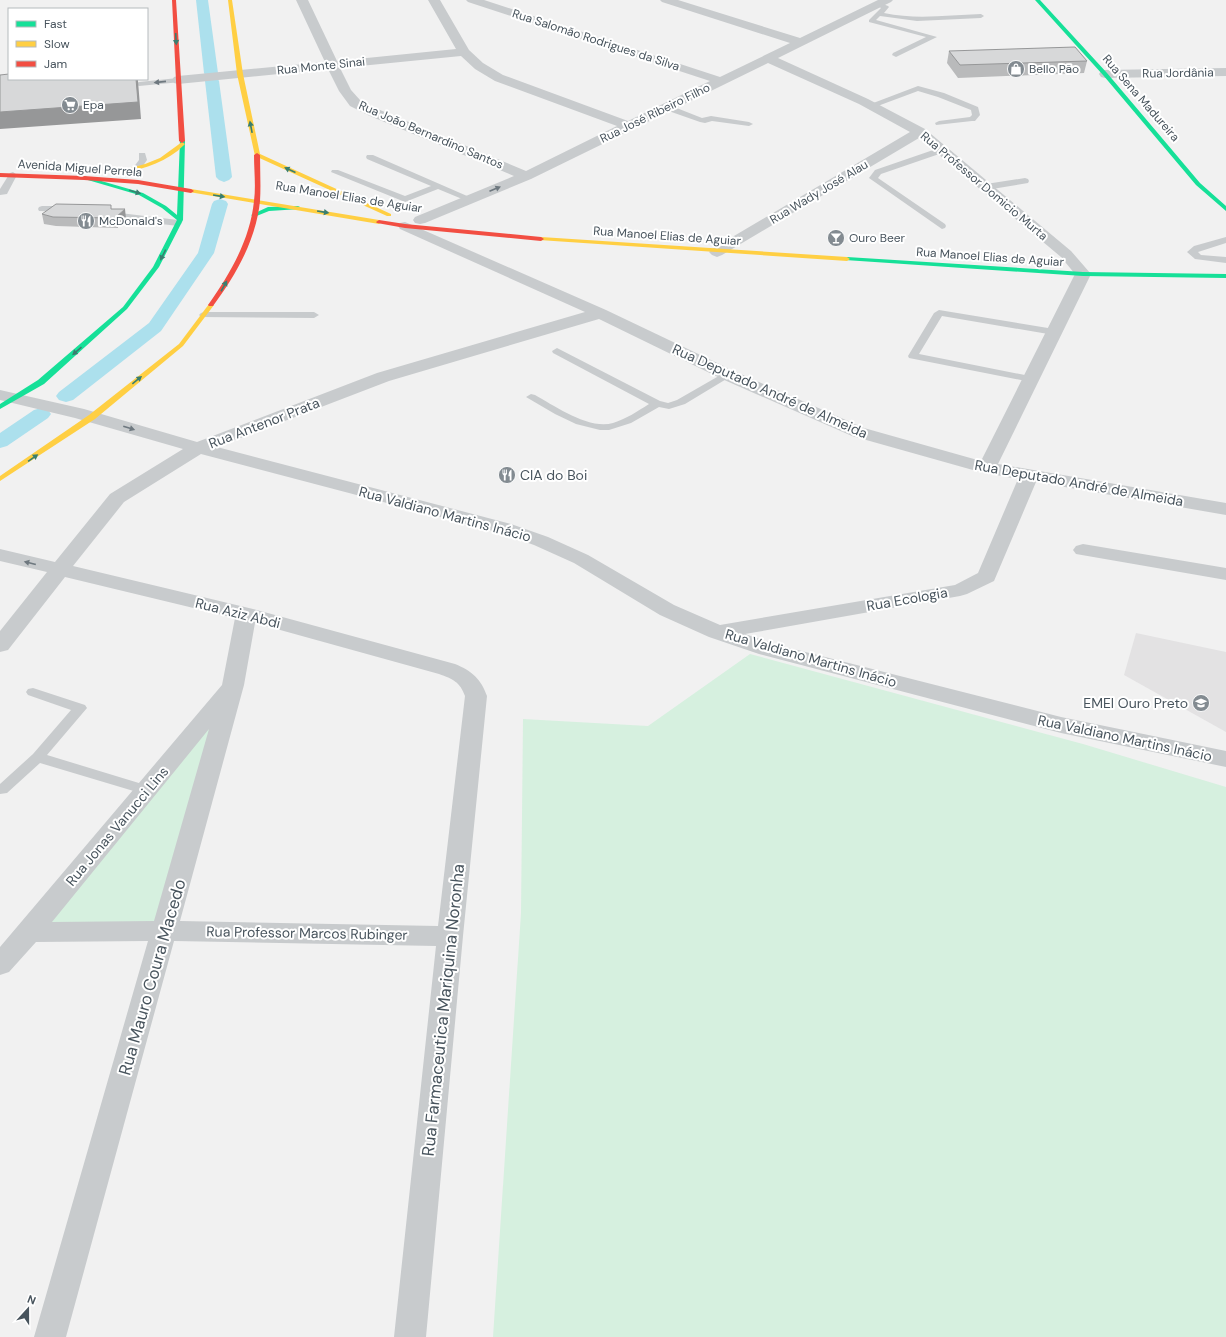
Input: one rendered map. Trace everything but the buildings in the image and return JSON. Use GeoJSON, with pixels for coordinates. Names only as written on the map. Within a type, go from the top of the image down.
{"type":"FeatureCollection","features":[{"type":"Feature","properties":{"kind":"main road"},"geometry":{"type":"LineString","coordinates":[[5,400],[41,382],[125,308],[156,267],[179,222],[182,144],[174,0]]}},
{"type":"Feature","properties":{"kind":"main road"},"geometry":{"type":"LineString","coordinates":[[0,479],[92,416],[180,345],[217,298],[240,258],[252,226],[257,198],[256,155],[236,75],[230,0]]}},
{"type":"Feature","properties":{"kind":"main road","name":"Rua Sena Madureira"},"geometry":{"type":"LineString","coordinates":[[1038,1],[1105,74],[1198,184],[1226,209]]}},
{"type":"Feature","properties":{"kind":"main road"},"geometry":{"type":"LineString","coordinates":[[123,171],[162,160],[178,149],[182,144]]}},
{"type":"Feature","properties":{"kind":"main road"},"geometry":{"type":"LineString","coordinates":[[256,155],[389,215]]}},
{"type":"Feature","properties":{"kind":"main road","name":"Avenida Miguel Perrela"},"geometry":{"type":"LineString","coordinates":[[111,170],[123,171],[181,186]]}},
{"type":"Feature","properties":{"kind":"main road","name":"Avenida Miguel Perrela"},"geometry":{"type":"LineString","coordinates":[[0,175],[84,178],[181,186]]}},
{"type":"Feature","properties":{"kind":"main road"},"geometry":{"type":"LineString","coordinates":[[84,178],[141,194],[164,207],[179,222]]}},
{"type":"Feature","properties":{"kind":"main road","name":"Rua Manoel Elias de Aguiar"},"geometry":{"type":"LineString","coordinates":[[181,186],[257,198],[389,215],[412,223],[538,239]]}},
{"type":"Feature","properties":{"kind":"main road","name":"Rua Manoel Elias de Aguiar"},"geometry":{"type":"LineString","coordinates":[[257,198],[298,208],[538,239],[717,252],[1083,274],[1226,276]]}},
{"type":"Feature","properties":{"kind":"main road"},"geometry":{"type":"LineString","coordinates":[[254,215],[268,209],[298,208]]}},
{"type":"Feature","properties":{"kind":"street","name":"Rua João Bernardino Santos"},"geometry":{"type":"LineString","coordinates":[[302,0],[345,91],[355,103],[375,114],[526,176]]}},
{"type":"Feature","properties":{"kind":"street"},"geometry":{"type":"LineString","coordinates":[[434,0],[464,52],[479,66],[499,78],[628,126]]}},
{"type":"Feature","properties":{"kind":"street","name":"Rua Salomão Rodrigues da Silva"},"geometry":{"type":"LineString","coordinates":[[472,0],[721,81]]}},
{"type":"Feature","properties":{"kind":"street"},"geometry":{"type":"LineString","coordinates":[[666,0],[800,42]]}},
{"type":"Feature","properties":{"kind":"street"},"geometry":{"type":"LineString","coordinates":[[861,2],[880,6]]}},
{"type":"Feature","properties":{"kind":"street","name":"Rua José Ribeiro Filho"},"geometry":{"type":"LineString","coordinates":[[412,223],[526,176],[800,42],[880,6]]}},
{"type":"Feature","properties":{"kind":"street","name":"Rua Monte Sinai"},"geometry":{"type":"LineString","coordinates":[[178,80],[464,52]]}},
{"type":"Feature","properties":{"kind":"street","name":"Rua Professor Domicio Murta"},"geometry":{"type":"LineString","coordinates":[[767,58],[872,104],[920,132],[1066,254],[1083,274]]}},
{"type":"Feature","properties":{"kind":"street","name":"Rua Jordânia"},"geometry":{"type":"LineString","coordinates":[[1105,74],[1223,74]]}},
{"type":"Feature","properties":{"kind":"street","name":"Rua Wady José Alau"},"geometry":{"type":"LineString","coordinates":[[717,252],[920,132]]}},
{"type":"Feature","properties":{"kind":"street","name":"Rua Deputado André de Almeida"},"geometry":{"type":"LineString","coordinates":[[412,223],[728,375],[858,432],[987,468],[1226,509]]}},
{"type":"Feature","properties":{"kind":"street"},"geometry":{"type":"LineString","coordinates":[[987,468],[1083,274]]}},
{"type":"Feature","properties":{"kind":"street","name":"Rua Antenor Prata"},"geometry":{"type":"LineString","coordinates":[[0,645],[117,498],[198,448],[383,377],[600,313]]}},
{"type":"Feature","properties":{"kind":"street","name":"Rua Valdiano Martins Inácio"},"geometry":{"type":"LineString","coordinates":[[5,400],[34,404],[92,416],[198,448],[504,528],[541,541],[581,559],[667,610],[718,632],[767,648],[1061,725],[1226,759]]}},
{"type":"Feature","properties":{"kind":"street","name":"Rua Ecologia"},"geometry":{"type":"LineString","coordinates":[[718,632],[960,590],[988,577],[1029,476]]}},
{"type":"Feature","properties":{"kind":"street"},"geometry":{"type":"LineString","coordinates":[[1083,550],[1226,574]]}},
{"type":"Feature","properties":{"kind":"street","name":"Rua Aziz Abdi"},"geometry":{"type":"LineString","coordinates":[[0,555],[60,571],[246,614],[447,669],[462,675],[472,683]]}},
{"type":"Feature","properties":{"kind":"street","name":"Rua Mauro Coura Macedo"},"geometry":{"type":"LineString","coordinates":[[50,1337],[233,685],[246,614]]}},
{"type":"Feature","properties":{"kind":"street","name":"Rua Farmaceutica Mariquina Noronha"},"geometry":{"type":"LineString","coordinates":[[410,1337],[450,936],[476,696],[472,683]]}},
{"type":"Feature","properties":{"kind":"street","name":"Rua Jonas Vanucci Lins"},"geometry":{"type":"LineString","coordinates":[[0,966],[233,685]]}},
{"type":"Feature","properties":{"kind":"street","name":"Rua Professor Marcos Rubinger"},"geometry":{"type":"LineString","coordinates":[[29,932],[164,931],[450,936]]}},
{"type":"Feature","properties":{"kind":"lane"},"geometry":{"type":"LineString","coordinates":[[896,55],[933,37],[871,20],[880,6],[893,18],[981,16]]}},
{"type":"Feature","properties":{"kind":"lane"},"geometry":{"type":"LineString","coordinates":[[141,84],[178,80]]}},
{"type":"Feature","properties":{"kind":"lane"},"geometry":{"type":"LineString","coordinates":[[872,104],[918,88],[941,95],[975,109],[976,115],[972,119],[939,123]]}},
{"type":"Feature","properties":{"kind":"lane"},"geometry":{"type":"LineString","coordinates":[[666,107],[705,121],[711,118],[749,124]]}},
{"type":"Feature","properties":{"kind":"lane"},"geometry":{"type":"LineString","coordinates":[[942,150],[878,172],[874,178],[942,226]]}},
{"type":"Feature","properties":{"kind":"lane"},"geometry":{"type":"LineString","coordinates":[[137,168],[143,160],[142,156]]}},
{"type":"Feature","properties":{"kind":"lane"},"geometry":{"type":"LineString","coordinates":[[370,157],[470,199]]}},
{"type":"Feature","properties":{"kind":"lane"},"geometry":{"type":"LineString","coordinates":[[335,172],[405,199],[438,186]]}},
{"type":"Feature","properties":{"kind":"lane"},"geometry":{"type":"LineString","coordinates":[[0,192],[4,192],[13,175]]}},
{"type":"Feature","properties":{"kind":"lane"},"geometry":{"type":"LineString","coordinates":[[986,187],[1025,181]]}},
{"type":"Feature","properties":{"kind":"lane"},"geometry":{"type":"LineString","coordinates":[[42,209],[78,209]]}},
{"type":"Feature","properties":{"kind":"lane"},"geometry":{"type":"LineString","coordinates":[[98,211],[119,216],[179,222]]}},
{"type":"Feature","properties":{"kind":"lane"},"geometry":{"type":"LineString","coordinates":[[1225,260],[1198,257],[1192,252],[1197,248],[1226,240]]}},
{"type":"Feature","properties":{"kind":"lane"},"geometry":{"type":"LineString","coordinates":[[1031,380],[913,356],[939,313],[1054,332]]}},
{"type":"Feature","properties":{"kind":"lane"},"geometry":{"type":"LineString","coordinates":[[204,315],[314,315]]}},
{"type":"Feature","properties":{"kind":"lane"},"geometry":{"type":"LineString","coordinates":[[557,351],[657,404],[668,406],[681,402],[728,375]]}},
{"type":"Feature","properties":{"kind":"lane"},"geometry":{"type":"LineString","coordinates":[[531,397],[585,424],[597,427],[610,427],[619,424],[657,404]]}},
{"type":"Feature","properties":{"kind":"lane"},"geometry":{"type":"LineString","coordinates":[[0,789],[2,790],[38,757],[80,708],[33,692]]}},
{"type":"Feature","properties":{"kind":"lane"},"geometry":{"type":"LineString","coordinates":[[38,757],[147,790]]}},
{"type":"Feature","properties":{"kind":"shaded area","name":"EMEI Ouro Preto"},"geometry":{"type":"Polygon","coordinates":[[[1136,633],[1226,652],[1226,732],[1124,675],[1136,633]]]}},
{"type":"Feature","properties":{"kind":"green space"},"geometry":{"type":"Polygon","coordinates":[[[750,654],[1083,744],[1226,787],[1226,1337],[493,1337],[521,913],[523,719],[648,726],[750,654]]]}},
{"type":"Feature","properties":{"kind":"green space"},"geometry":{"type":"Polygon","coordinates":[[[233,685],[164,931],[29,932],[233,685]]]}},
{"type":"Feature","properties":{"kind":"waterway"},"geometry":{"type":"LineString","coordinates":[[202,0],[211,73]]}},
{"type":"Feature","properties":{"kind":"waterway"},"geometry":{"type":"LineString","coordinates":[[212,81],[224,177]]}},
{"type":"Feature","properties":{"kind":"waterway"},"geometry":{"type":"LineString","coordinates":[[66,396],[155,327],[206,253],[220,204]]}},
{"type":"Feature","properties":{"kind":"waterway"},"geometry":{"type":"LineString","coordinates":[[0,442],[41,414]]}},
{"type":"Feature","properties":{"kind":"traffic: fast"},"geometry":{"type":"LineString","coordinates":[[1037,0],[1105,74],[1198,184],[1226,209]]}},
{"type":"Feature","properties":{"kind":"traffic: fast"},"geometry":{"type":"LineString","coordinates":[[0,407],[41,382],[125,308],[156,267],[180,220],[182,141]]}},
{"type":"Feature","properties":{"kind":"traffic: fast"},"geometry":{"type":"LineString","coordinates":[[84,178],[141,194],[164,207],[180,220]]}},
{"type":"Feature","properties":{"kind":"traffic: fast"},"geometry":{"type":"LineString","coordinates":[[254,215],[268,209],[298,208]]}},
{"type":"Feature","properties":{"kind":"traffic: fast"},"geometry":{"type":"LineString","coordinates":[[847,259],[1083,274],[1226,276]]}},
{"type":"Feature","properties":{"kind":"traffic: slow"},"geometry":{"type":"LineString","coordinates":[[230,0],[240,74],[257,155]]}},
{"type":"Feature","properties":{"kind":"traffic: slow"},"geometry":{"type":"LineString","coordinates":[[123,171],[155,163],[169,155],[182,144]]}},
{"type":"Feature","properties":{"kind":"traffic: slow"},"geometry":{"type":"LineString","coordinates":[[257,155],[389,215]]}},
{"type":"Feature","properties":{"kind":"traffic: slow"},"geometry":{"type":"LineString","coordinates":[[191,191],[379,222]]}},
{"type":"Feature","properties":{"kind":"traffic: slow"},"geometry":{"type":"LineString","coordinates":[[541,239],[847,259]]}},
{"type":"Feature","properties":{"kind":"traffic: slow"},"geometry":{"type":"LineString","coordinates":[[0,479],[92,417],[181,345],[211,305]]}},
{"type":"Feature","properties":{"kind":"traffic: jam"},"geometry":{"type":"LineString","coordinates":[[174,0],[182,141]]}},
{"type":"Feature","properties":{"kind":"traffic: jam"},"geometry":{"type":"LineString","coordinates":[[211,305],[227,282],[241,256],[252,228],[257,201],[257,155]]}},
{"type":"Feature","properties":{"kind":"traffic: jam"},"geometry":{"type":"LineString","coordinates":[[0,175],[84,178],[138,182],[191,191]]}},
{"type":"Feature","properties":{"kind":"traffic: jam"},"geometry":{"type":"LineString","coordinates":[[379,222],[405,226],[541,239]]}},
{"type":"Feature","properties":{"kind":"place","name":"Bello Pão"},"geometry":{"type":"Point","coordinates":[1016,69]}},
{"type":"Feature","properties":{"kind":"place","name":"Epa"},"geometry":{"type":"Point","coordinates":[70,105]}},
{"type":"Feature","properties":{"kind":"place","name":"McDonald's"},"geometry":{"type":"Point","coordinates":[86,221]}},
{"type":"Feature","properties":{"kind":"place","name":"Ouro Beer"},"geometry":{"type":"Point","coordinates":[836,238]}},
{"type":"Feature","properties":{"kind":"place","name":"CIA do Boi"},"geometry":{"type":"Point","coordinates":[507,475]}},
{"type":"Feature","properties":{"kind":"place","name":"EMEI Ouro Preto"},"geometry":{"type":"Point","coordinates":[1201,703]}}]}
